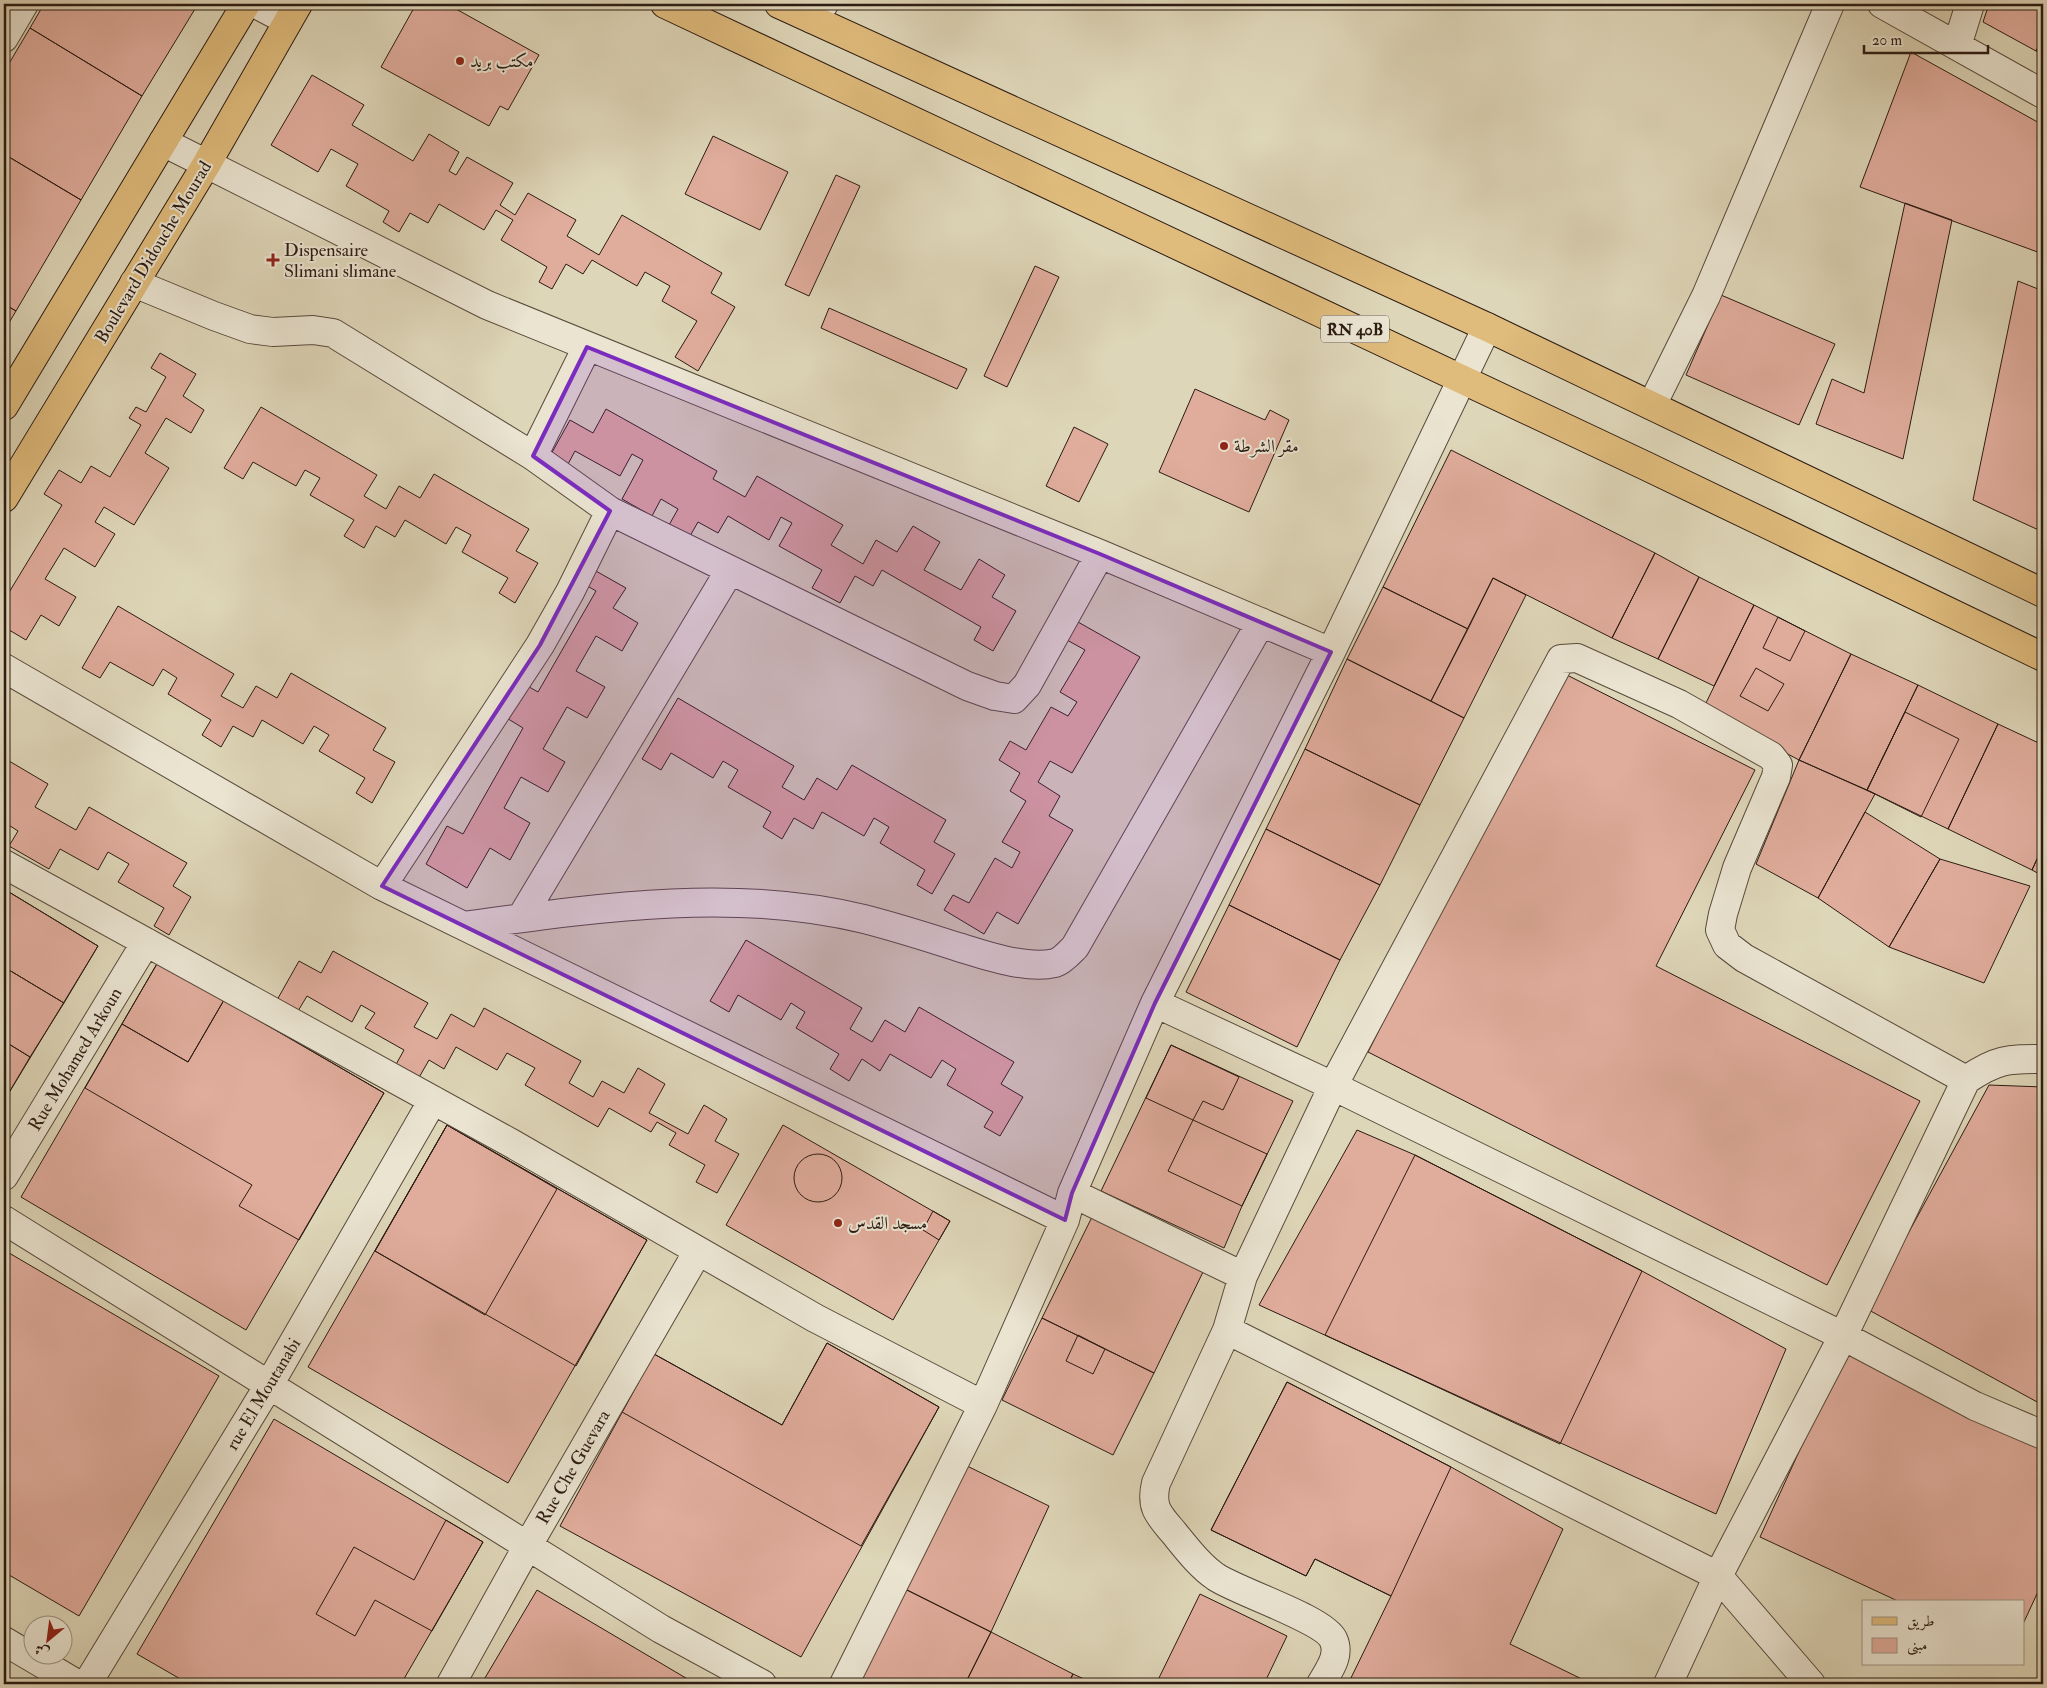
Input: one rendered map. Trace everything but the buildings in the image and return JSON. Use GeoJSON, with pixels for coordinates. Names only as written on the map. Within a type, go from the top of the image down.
{"type":"FeatureCollection","features":[{"type":"Feature","properties":{"kind":"main road"},"geometry":{"type":"LineString","coordinates":[[4,406],[246,4]]}},
{"type":"Feature","properties":{"kind":"main road","name":"RN 40B"},"geometry":{"type":"LineString","coordinates":[[665,4],[1462,379],[2043,657]]}},
{"type":"Feature","properties":{"kind":"main road"},"geometry":{"type":"LineString","coordinates":[[779,4],[818,12],[1652,405],[2043,593]]}},
{"type":"Feature","properties":{"kind":"main road","name":"Boulevard Didouche Mourad"},"geometry":{"type":"LineString","coordinates":[[4,498],[206,165],[292,12]]}},
{"type":"Feature","properties":{"kind":"street"},"geometry":{"type":"LineString","coordinates":[[4,38],[24,4]]}},
{"type":"Feature","properties":{"kind":"street"},"geometry":{"type":"LineString","coordinates":[[256,4],[292,12]]}},
{"type":"Feature","properties":{"kind":"street"},"geometry":{"type":"LineString","coordinates":[[1652,405],[1706,296],[1830,4]]}},
{"type":"Feature","properties":{"kind":"street"},"geometry":{"type":"LineString","coordinates":[[1882,4],[2043,94]]}},
{"type":"Feature","properties":{"kind":"street"},"geometry":{"type":"LineString","coordinates":[[1957,46],[1970,4]]}},
{"type":"Feature","properties":{"kind":"street"},"geometry":{"type":"LineString","coordinates":[[163,142],[487,305],[1100,554],[1331,652]]}},
{"type":"Feature","properties":{"kind":"street"},"geometry":{"type":"LineString","coordinates":[[134,283],[214,316],[250,328],[273,332],[313,330],[333,333],[533,456],[610,511],[967,686],[995,696],[1014,699],[1027,686],[1100,554]]}},
{"type":"Feature","properties":{"kind":"street"},"geometry":{"type":"LineString","coordinates":[[844,1684],[983,1405],[1065,1220],[1072,1193],[1155,1003],[1331,652],[1487,327]]}},
{"type":"Feature","properties":{"kind":"street"},"geometry":{"type":"LineString","coordinates":[[533,456],[587,347]]}},
{"type":"Feature","properties":{"kind":"street"},"geometry":{"type":"LineString","coordinates":[[382,886],[540,645],[570,592],[610,511]]}},
{"type":"Feature","properties":{"kind":"street"},"geometry":{"type":"LineString","coordinates":[[521,918],[730,570]]}},
{"type":"Feature","properties":{"kind":"street"},"geometry":{"type":"LineString","coordinates":[[464,926],[563,912],[652,905],[717,903],[789,905],[863,919],[1000,959],[1037,964],[1056,963],[1076,947],[1261,622]]}},
{"type":"Feature","properties":{"kind":"street"},"geometry":{"type":"LineString","coordinates":[[1321,1684],[1336,1658],[1334,1640],[1328,1631],[1313,1621],[1238,1589],[1215,1576],[1188,1550],[1155,1509],[1152,1497],[1156,1483],[1228,1330],[1243,1276],[1333,1086],[1560,659],[1577,658],[1679,704],[1771,756],[1778,765],[1776,777],[1737,868],[1723,914],[1720,930],[1727,945],[1744,958],[1966,1080]]}},
{"type":"Feature","properties":{"kind":"street"},"geometry":{"type":"LineString","coordinates":[[4,668],[382,886],[1065,1220]]}},
{"type":"Feature","properties":{"kind":"street"},"geometry":{"type":"LineString","coordinates":[[4,864],[433,1100],[815,1318],[983,1405]]}},
{"type":"Feature","properties":{"kind":"street","name":"Rue Mohamed Arkoun"},"geometry":{"type":"LineString","coordinates":[[4,1176],[146,942]]}},
{"type":"Feature","properties":{"kind":"street"},"geometry":{"type":"LineString","coordinates":[[1155,1003],[1333,1086],[1843,1336],[1975,1406],[2043,1435]]}},
{"type":"Feature","properties":{"kind":"street"},"geometry":{"type":"LineString","coordinates":[[1668,1684],[1718,1576],[1843,1336],[1966,1080],[1988,1065],[2010,1059],[2043,1058]]}},
{"type":"Feature","properties":{"kind":"street","name":"rue El Moutanabi"},"geometry":{"type":"LineString","coordinates":[[87,1684],[269,1386],[433,1100]]}},
{"type":"Feature","properties":{"kind":"street"},"geometry":{"type":"LineString","coordinates":[[1072,1193],[1243,1276]]}},
{"type":"Feature","properties":{"kind":"street"},"geometry":{"type":"LineString","coordinates":[[4,1220],[527,1547],[661,1629],[762,1684]]}},
{"type":"Feature","properties":{"kind":"street","name":"Rue Che Guevara"},"geometry":{"type":"LineString","coordinates":[[452,1684],[527,1547],[698,1251]]}},
{"type":"Feature","properties":{"kind":"street"},"geometry":{"type":"LineString","coordinates":[[1228,1330],[1718,1576],[1811,1684]]}},
{"type":"Feature","properties":{"kind":"street"},"geometry":{"type":"LineString","coordinates":[[4,1641],[77,1684]]}},
{"type":"Feature","properties":{"kind":"highlighted area"},"geometry":{"type":"Polygon","coordinates":[[[587,347],[1100,554],[1331,652],[1155,1003],[1072,1193],[1065,1220],[382,886],[540,645],[610,511],[533,456],[587,347]]]}},
{"type":"Feature","properties":{"kind":"place","name":"مكتب بريد"},"geometry":{"type":"Point","coordinates":[460,61]}},
{"type":"Feature","properties":{"kind":"place","name":"Dispensaire Slimani slimane"},"geometry":{"type":"Point","coordinates":[273,260]}},
{"type":"Feature","properties":{"kind":"place","name":"مقر الشرطة"},"geometry":{"type":"Point","coordinates":[1224,446]}},
{"type":"Feature","properties":{"kind":"place","name":"مسجد القدس"},"geometry":{"type":"Point","coordinates":[838,1223]}}]}
